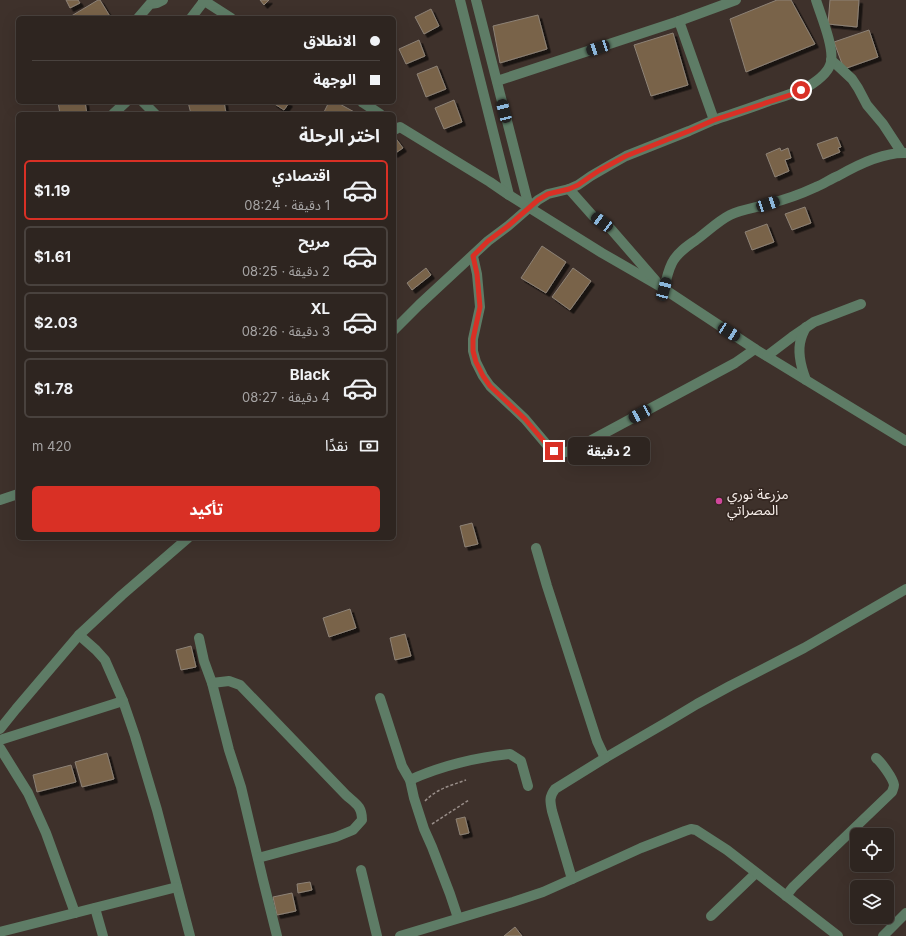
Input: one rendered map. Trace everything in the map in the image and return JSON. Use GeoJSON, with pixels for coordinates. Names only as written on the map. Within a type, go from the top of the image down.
{"type":"FeatureCollection","features":[{"type":"Feature","properties":{"kind":"street"},"geometry":{"type":"LineString","coordinates":[[139,16],[149,2],[158,3],[163,0]]}},
{"type":"Feature","properties":{"kind":"street"},"geometry":{"type":"LineString","coordinates":[[197,15],[204,0],[228,16]]}},
{"type":"Feature","properties":{"kind":"street"},"geometry":{"type":"LineString","coordinates":[[460,0],[509,195]]}},
{"type":"Feature","properties":{"kind":"street"},"geometry":{"type":"LineString","coordinates":[[476,0],[529,207]]}},
{"type":"Feature","properties":{"kind":"street"},"geometry":{"type":"LineString","coordinates":[[497,81],[736,0]]}},
{"type":"Feature","properties":{"kind":"street"},"geometry":{"type":"LineString","coordinates":[[396,328],[488,241],[508,226],[529,207],[548,194],[569,189],[578,185],[621,159],[714,120],[793,94],[809,86],[818,79],[827,70],[831,60],[831,53],[827,32],[816,0]]}},
{"type":"Feature","properties":{"kind":"street"},"geometry":{"type":"LineString","coordinates":[[680,20],[714,120]]}},
{"type":"Feature","properties":{"kind":"street"},"geometry":{"type":"LineString","coordinates":[[831,60],[852,79],[867,105],[904,153]]}},
{"type":"Feature","properties":{"kind":"street"},"geometry":{"type":"LineString","coordinates":[[115,112],[124,104]]}},
{"type":"Feature","properties":{"kind":"street"},"geometry":{"type":"LineString","coordinates":[[145,104],[153,112]]}},
{"type":"Feature","properties":{"kind":"street"},"geometry":{"type":"LineString","coordinates":[[365,104],[377,112]]}},
{"type":"Feature","properties":{"kind":"street"},"geometry":{"type":"LineString","coordinates":[[396,127],[490,182],[602,253],[663,288],[755,349],[906,442]]}},
{"type":"Feature","properties":{"kind":"street"},"geometry":{"type":"LineString","coordinates":[[663,288],[670,266],[676,256],[723,219],[737,212],[811,190],[868,161],[889,154],[904,153]]}},
{"type":"Feature","properties":{"kind":"street"},"geometry":{"type":"LineString","coordinates":[[569,189],[593,216],[610,228],[663,288]]}},
{"type":"Feature","properties":{"kind":"street"},"geometry":{"type":"LineString","coordinates":[[473,256],[477,274],[480,307],[473,339],[473,351],[476,362],[490,386],[525,419],[547,445],[556,453],[573,450],[735,363],[755,349]]}},
{"type":"Feature","properties":{"kind":"street"},"geometry":{"type":"LineString","coordinates":[[767,356],[806,327],[823,317],[842,312],[861,304]]}},
{"type":"Feature","properties":{"kind":"street"},"geometry":{"type":"LineString","coordinates":[[806,327],[800,339],[799,350],[802,370],[806,380]]}},
{"type":"Feature","properties":{"kind":"street"},"geometry":{"type":"LineString","coordinates":[[0,500],[16,495]]}},
{"type":"Feature","properties":{"kind":"street"},"geometry":{"type":"LineString","coordinates":[[0,729],[79,635],[122,595],[186,540]]}},
{"type":"Feature","properties":{"kind":"street"},"geometry":{"type":"LineString","coordinates":[[536,548],[543,575],[597,741],[605,758]]}},
{"type":"Feature","properties":{"kind":"street"},"geometry":{"type":"LineString","coordinates":[[572,879],[550,803],[550,796],[554,788],[704,700],[804,648],[906,589]]}},
{"type":"Feature","properties":{"kind":"street"},"geometry":{"type":"LineString","coordinates":[[79,635],[96,650],[104,660],[123,701],[155,803],[190,936]]}},
{"type":"Feature","properties":{"kind":"street"},"geometry":{"type":"LineString","coordinates":[[199,638],[229,750],[241,787],[277,936]]}},
{"type":"Feature","properties":{"kind":"street"},"geometry":{"type":"LineString","coordinates":[[212,683],[229,681],[240,685],[341,790],[359,806],[362,812],[362,820],[353,830],[336,837],[258,858]]}},
{"type":"Feature","properties":{"kind":"street"},"geometry":{"type":"LineString","coordinates":[[380,698],[402,766],[410,780],[417,810],[458,918]]}},
{"type":"Feature","properties":{"kind":"street"},"geometry":{"type":"LineString","coordinates":[[0,740],[123,701]]}},
{"type":"Feature","properties":{"kind":"street"},"geometry":{"type":"LineString","coordinates":[[0,748],[28,793],[46,833],[76,913]]}},
{"type":"Feature","properties":{"kind":"street"},"geometry":{"type":"LineString","coordinates":[[410,780],[438,769],[493,756],[510,754],[521,761],[528,786]]}},
{"type":"Feature","properties":{"kind":"street"},"geometry":{"type":"LineString","coordinates":[[786,896],[793,887],[892,792],[894,786],[893,782],[876,758]]}},
{"type":"Feature","properties":{"kind":"street"},"geometry":{"type":"LineString","coordinates":[[400,936],[542,892],[641,848],[691,829],[696,830],[722,847],[838,936]]}},
{"type":"Feature","properties":{"kind":"street"},"geometry":{"type":"LineString","coordinates":[[360,870],[377,936]]}},
{"type":"Feature","properties":{"kind":"street"},"geometry":{"type":"LineString","coordinates":[[711,916],[756,873]]}},
{"type":"Feature","properties":{"kind":"street"},"geometry":{"type":"LineString","coordinates":[[0,932],[177,887]]}},
{"type":"Feature","properties":{"kind":"street"},"geometry":{"type":"LineString","coordinates":[[95,908],[103,936]]}},
{"type":"Feature","properties":{"kind":"street"},"geometry":{"type":"LineString","coordinates":[[883,936],[906,913]]}},
{"type":"Feature","properties":{"kind":"path"},"geometry":{"type":"LineString","coordinates":[[417,810],[430,796],[442,788],[466,780]]}},
{"type":"Feature","properties":{"kind":"path"},"geometry":{"type":"LineString","coordinates":[[424,829],[469,800]]}},
{"type":"Feature","properties":{"kind":"building"},"geometry":{"type":"Polygon","coordinates":[[[66,0],[78,0],[80,3],[70,8],[66,0]]]}},
{"type":"Feature","properties":{"kind":"building"},"geometry":{"type":"Polygon","coordinates":[[[100,0],[110,16],[71,16],[100,0]]]}},
{"type":"Feature","properties":{"kind":"building"},"geometry":{"type":"Polygon","coordinates":[[[260,0],[269,0],[264,5],[260,0]]]}},
{"type":"Feature","properties":{"kind":"building"},"geometry":{"type":"Polygon","coordinates":[[[777,0],[791,0],[815,44],[746,72],[730,19],[777,0]]]}},
{"type":"Feature","properties":{"kind":"building"},"geometry":{"type":"Polygon","coordinates":[[[830,0],[859,0],[857,27],[828,24],[830,0]]]}},
{"type":"Feature","properties":{"kind":"building"},"geometry":{"type":"Polygon","coordinates":[[[431,9],[439,26],[424,34],[415,17],[431,9]]]}},
{"type":"Feature","properties":{"kind":"building"},"geometry":{"type":"Polygon","coordinates":[[[538,15],[547,49],[500,63],[493,26],[538,15]]]}},
{"type":"Feature","properties":{"kind":"building"},"geometry":{"type":"Polygon","coordinates":[[[869,30],[878,57],[844,69],[834,42],[869,30]]]}},
{"type":"Feature","properties":{"kind":"building"},"geometry":{"type":"Polygon","coordinates":[[[673,33],[688,85],[651,96],[634,45],[673,33]]]}},
{"type":"Feature","properties":{"kind":"building"},"geometry":{"type":"Polygon","coordinates":[[[419,40],[425,56],[406,64],[399,49],[419,40]]]}},
{"type":"Feature","properties":{"kind":"building"},"geometry":{"type":"Polygon","coordinates":[[[437,66],[446,89],[426,97],[417,74],[437,66]]]}},
{"type":"Feature","properties":{"kind":"building"},"geometry":{"type":"Polygon","coordinates":[[[454,100],[462,122],[444,129],[435,108],[454,100]]]}},
{"type":"Feature","properties":{"kind":"building"},"geometry":{"type":"Polygon","coordinates":[[[58,104],[85,104],[87,112],[60,112],[58,104]]]}},
{"type":"Feature","properties":{"kind":"building"},"geometry":{"type":"Polygon","coordinates":[[[188,104],[224,104],[226,112],[190,112],[188,104]]]}},
{"type":"Feature","properties":{"kind":"building"},"geometry":{"type":"Polygon","coordinates":[[[275,104],[288,104],[284,110],[275,104]]]}},
{"type":"Feature","properties":{"kind":"building"},"geometry":{"type":"Polygon","coordinates":[[[328,104],[340,104],[354,112],[324,112],[328,104]]]}},
{"type":"Feature","properties":{"kind":"building"},"geometry":{"type":"Polygon","coordinates":[[[837,137],[841,147],[838,148],[840,152],[823,159],[817,144],[837,137]]]}},
{"type":"Feature","properties":{"kind":"building"},"geometry":{"type":"Polygon","coordinates":[[[396,139],[403,148],[396,153],[396,139]]]}},
{"type":"Feature","properties":{"kind":"building"},"geometry":{"type":"Polygon","coordinates":[[[780,148],[781,151],[788,148],[791,158],[785,160],[789,171],[775,177],[766,154],[780,148]]]}},
{"type":"Feature","properties":{"kind":"building"},"geometry":{"type":"Polygon","coordinates":[[[805,207],[811,223],[792,230],[785,214],[805,207]]]}},
{"type":"Feature","properties":{"kind":"building"},"geometry":{"type":"Polygon","coordinates":[[[767,224],[774,242],[752,250],[745,232],[767,224]]]}},
{"type":"Feature","properties":{"kind":"building"},"geometry":{"type":"Polygon","coordinates":[[[542,246],[566,262],[546,293],[521,278],[542,246]]]}},
{"type":"Feature","properties":{"kind":"building"},"geometry":{"type":"Polygon","coordinates":[[[426,268],[431,275],[412,290],[407,283],[426,268]]]}},
{"type":"Feature","properties":{"kind":"building"},"geometry":{"type":"Polygon","coordinates":[[[573,268],[591,281],[570,310],[552,297],[573,268]]]}},
{"type":"Feature","properties":{"kind":"building"},"geometry":{"type":"Polygon","coordinates":[[[472,523],[478,544],[465,547],[460,526],[472,523]]]}},
{"type":"Feature","properties":{"kind":"building"},"geometry":{"type":"Polygon","coordinates":[[[350,609],[356,628],[329,637],[323,618],[350,609]]]}},
{"type":"Feature","properties":{"kind":"building"},"geometry":{"type":"Polygon","coordinates":[[[405,634],[411,656],[395,660],[390,638],[405,634]]]}},
{"type":"Feature","properties":{"kind":"building"},"geometry":{"type":"Polygon","coordinates":[[[191,646],[196,667],[181,670],[176,650],[191,646]]]}},
{"type":"Feature","properties":{"kind":"building"},"geometry":{"type":"Polygon","coordinates":[[[107,753],[114,779],[82,787],[75,762],[107,753]]]}},
{"type":"Feature","properties":{"kind":"building"},"geometry":{"type":"Polygon","coordinates":[[[71,765],[76,782],[37,792],[33,775],[71,765]]]}},
{"type":"Feature","properties":{"kind":"building"},"geometry":{"type":"Polygon","coordinates":[[[465,817],[469,833],[460,835],[456,819],[465,817]]]}},
{"type":"Feature","properties":{"kind":"building"},"geometry":{"type":"Polygon","coordinates":[[[310,882],[312,890],[298,893],[297,884],[310,882]]]}},
{"type":"Feature","properties":{"kind":"building"},"geometry":{"type":"Polygon","coordinates":[[[292,893],[296,911],[277,915],[273,897],[292,893]]]}},
{"type":"Feature","properties":{"kind":"building"},"geometry":{"type":"Polygon","coordinates":[[[515,927],[522,936],[504,936],[515,927]]]}},
{"type":"Feature","properties":{"kind":"place","name":"مزرعة نوري المصراتي"},"geometry":{"type":"Point","coordinates":[719,501]}},
{"type":"Feature","properties":{"kind":"route"},"geometry":{"type":"LineString","coordinates":[[554,451],[525,419],[490,386],[476,362],[473,351],[473,339],[480,307],[477,274],[473,256],[488,241],[538,200],[548,194],[569,189],[578,185],[600,170],[626,156],[714,120],[801,90]]}}]}
